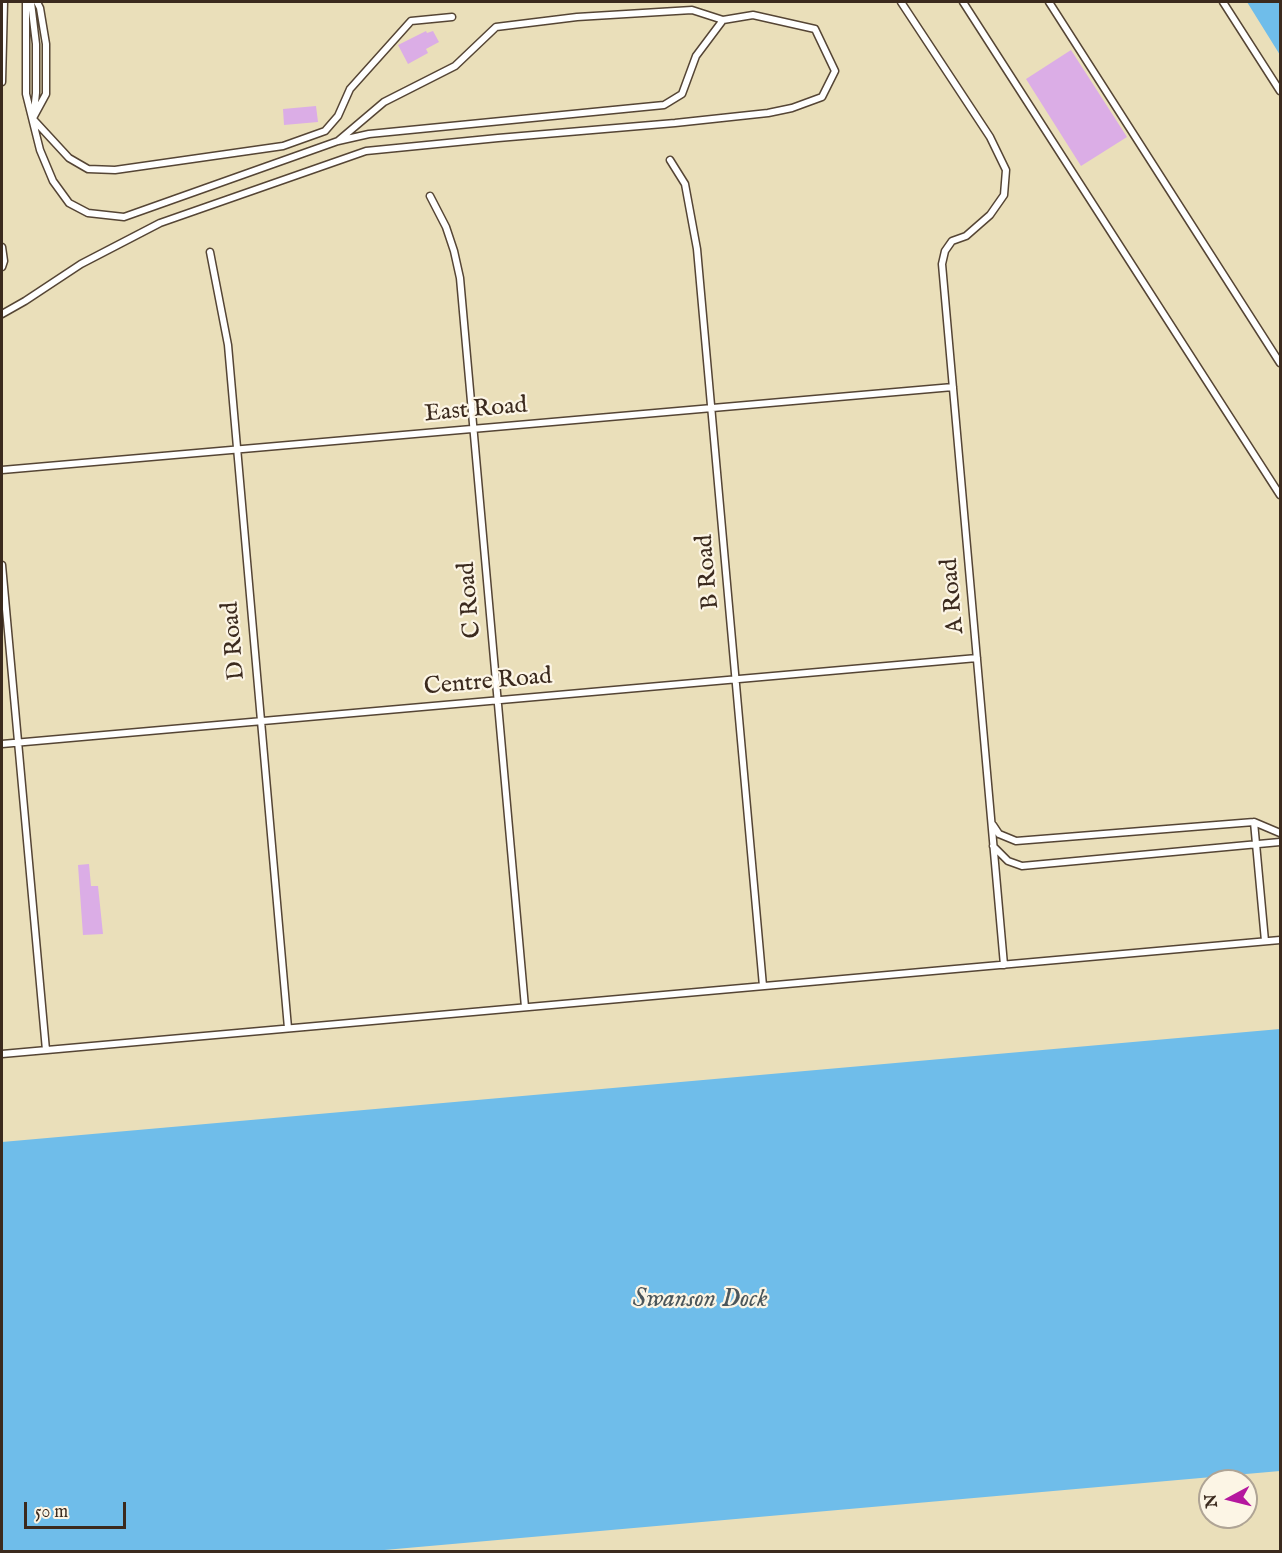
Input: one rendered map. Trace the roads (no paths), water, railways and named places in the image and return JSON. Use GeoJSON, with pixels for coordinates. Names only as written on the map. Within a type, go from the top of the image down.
{"type":"FeatureCollection","features":[{"type":"Feature","properties":{"kind":"lane"},"geometry":{"type":"LineString","coordinates":[[2,82],[4,2]]}},
{"type":"Feature","properties":{"kind":"lane"},"geometry":{"type":"LineString","coordinates":[[26,2],[26,94],[40,150],[53,181],[69,203],[88,213],[124,217],[338,141],[369,134],[664,105],[682,94],[696,56],[723,20]]}},
{"type":"Feature","properties":{"kind":"lane"},"geometry":{"type":"LineString","coordinates":[[31,2],[36,44],[36,93],[33,118],[69,158],[88,169],[115,170],[283,146],[325,131],[338,116],[350,89],[411,21],[452,17]]}},
{"type":"Feature","properties":{"kind":"lane"},"geometry":{"type":"LineString","coordinates":[[33,118],[46,94],[46,44],[37,2]]}},
{"type":"Feature","properties":{"kind":"lane","name":"A Road"},"geometry":{"type":"LineString","coordinates":[[901,2],[990,137],[1006,170],[1004,195],[990,215],[966,236],[952,241],[945,251],[942,264],[1004,965]]}},
{"type":"Feature","properties":{"kind":"lane"},"geometry":{"type":"LineString","coordinates":[[963,2],[1281,495]]}},
{"type":"Feature","properties":{"kind":"lane"},"geometry":{"type":"LineString","coordinates":[[1048,2],[1278,353],[1281,363]]}},
{"type":"Feature","properties":{"kind":"lane"},"geometry":{"type":"LineString","coordinates":[[1223,2],[1281,91]]}},
{"type":"Feature","properties":{"kind":"lane"},"geometry":{"type":"LineString","coordinates":[[2,314],[81,264],[160,223],[366,151],[768,113],[792,108],[822,97],[835,71],[815,29],[753,15],[723,20],[692,10],[577,17],[496,27],[455,66],[384,102],[338,141]]}},
{"type":"Feature","properties":{"kind":"lane","name":"B Road"},"geometry":{"type":"LineString","coordinates":[[670,160],[685,184],[697,249],[763,986]]}},
{"type":"Feature","properties":{"kind":"lane","name":"C Road"},"geometry":{"type":"LineString","coordinates":[[430,196],[446,227],[460,278],[525,1007]]}},
{"type":"Feature","properties":{"kind":"lane"},"geometry":{"type":"LineString","coordinates":[[2,247],[4,261],[2,267]]}},
{"type":"Feature","properties":{"kind":"lane","name":"D Road"},"geometry":{"type":"LineString","coordinates":[[210,252],[228,345],[288,1028]]}},
{"type":"Feature","properties":{"kind":"lane","name":"East Road"},"geometry":{"type":"LineString","coordinates":[[2,471],[953,387]]}},
{"type":"Feature","properties":{"kind":"lane"},"geometry":{"type":"LineString","coordinates":[[2,566],[46,1050]]}},
{"type":"Feature","properties":{"kind":"lane","name":"Centre Road"},"geometry":{"type":"LineString","coordinates":[[2,744],[977,658]]}},
{"type":"Feature","properties":{"kind":"lane"},"geometry":{"type":"LineString","coordinates":[[991,821],[999,834],[1016,841],[1254,822],[1281,833]]}},
{"type":"Feature","properties":{"kind":"lane"},"geometry":{"type":"LineString","coordinates":[[1254,822],[1265,941]]}},
{"type":"Feature","properties":{"kind":"lane"},"geometry":{"type":"LineString","coordinates":[[993,846],[1008,861],[1022,866],[1281,842]]}},
{"type":"Feature","properties":{"kind":"lane"},"geometry":{"type":"LineString","coordinates":[[2,1054],[1281,940]]}},
{"type":"Feature","properties":{"kind":"water"},"geometry":{"type":"Polygon","coordinates":[[[1247,2],[1280,2],[1280,55],[1247,2]]]}},
{"type":"Feature","properties":{"kind":"water","name":"Swanson Dock"},"geometry":{"type":"Polygon","coordinates":[[[1280,1029],[1280,1471],[1258,1473],[1258,1469],[1198,1469],[1198,1478],[373,1551],[2,1551],[2,1142],[1280,1029]]]}}]}
